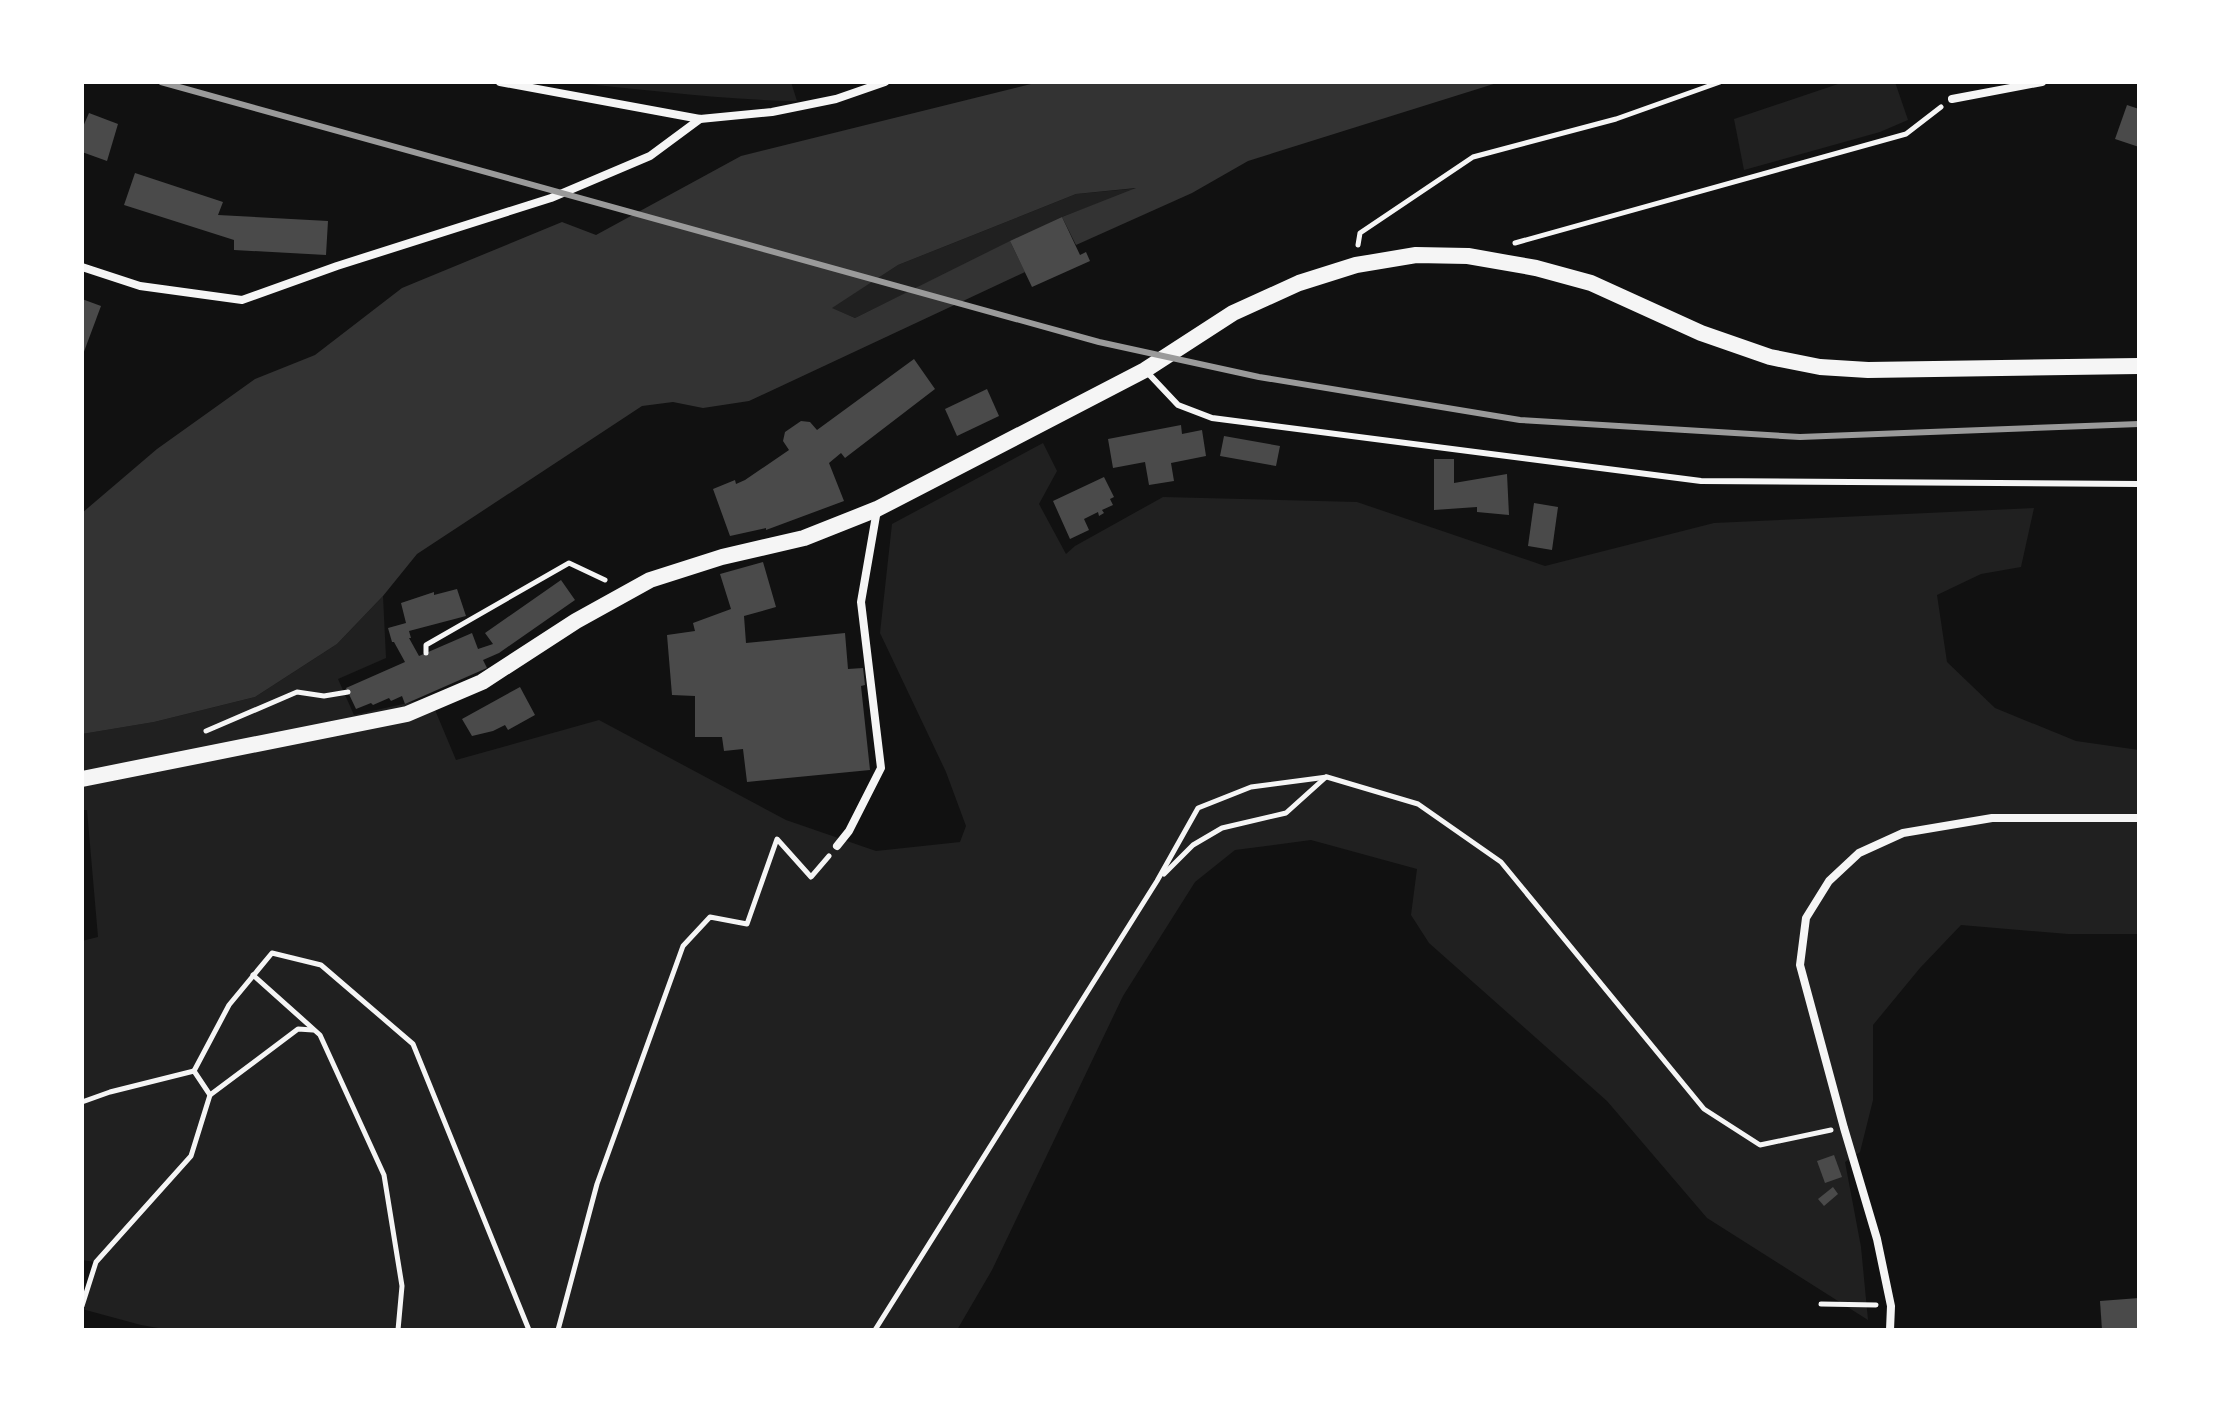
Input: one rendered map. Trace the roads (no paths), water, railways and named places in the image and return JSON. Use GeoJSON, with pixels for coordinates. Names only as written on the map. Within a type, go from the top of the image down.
{"type":"FeatureCollection","features":[{"type":"Feature","properties":{"kind":"main road"},"geometry":{"type":"LineString","coordinates":[[82,779],[407,714],[482,682],[576,621],[650,580],[722,557],[804,538],[877,509],[1145,370],[1233,313],[1299,283],[1356,265],[1416,255],[1468,256],[1536,268],[1591,283],[1701,333],[1770,357],[1820,367],[1868,370],[2139,366]]}},
{"type":"Feature","properties":{"kind":"street"},"geometry":{"type":"LineString","coordinates":[[500,82],[700,119],[785,110],[836,99],[885,82]]}},
{"type":"Feature","properties":{"kind":"street"},"geometry":{"type":"LineString","coordinates":[[1952,99],[2042,82]]}},
{"type":"Feature","properties":{"kind":"street"},"geometry":{"type":"LineString","coordinates":[[82,267],[140,286],[242,300],[337,266],[551,198],[650,156],[700,119]]}},
{"type":"Feature","properties":{"kind":"street"},"geometry":{"type":"LineString","coordinates":[[837,846],[849,831],[881,768],[861,602],[877,509]]}},
{"type":"Feature","properties":{"kind":"street"},"geometry":{"type":"LineString","coordinates":[[1890,1330],[1891,1306],[1877,1239],[1800,965],[1806,918],[1829,881],[1859,853],[1903,833],[1992,818],[2139,818]]}},
{"type":"Feature","properties":{"kind":"lane"},"geometry":{"type":"LineString","coordinates":[[1145,370],[1178,405],[1212,418],[1701,481],[2139,484]]}},
{"type":"Feature","properties":{"kind":"railway"},"geometry":{"type":"LineString","coordinates":[[161,82],[1099,342],[1259,377],[1520,420],[1800,437],[2139,424]]}}]}
